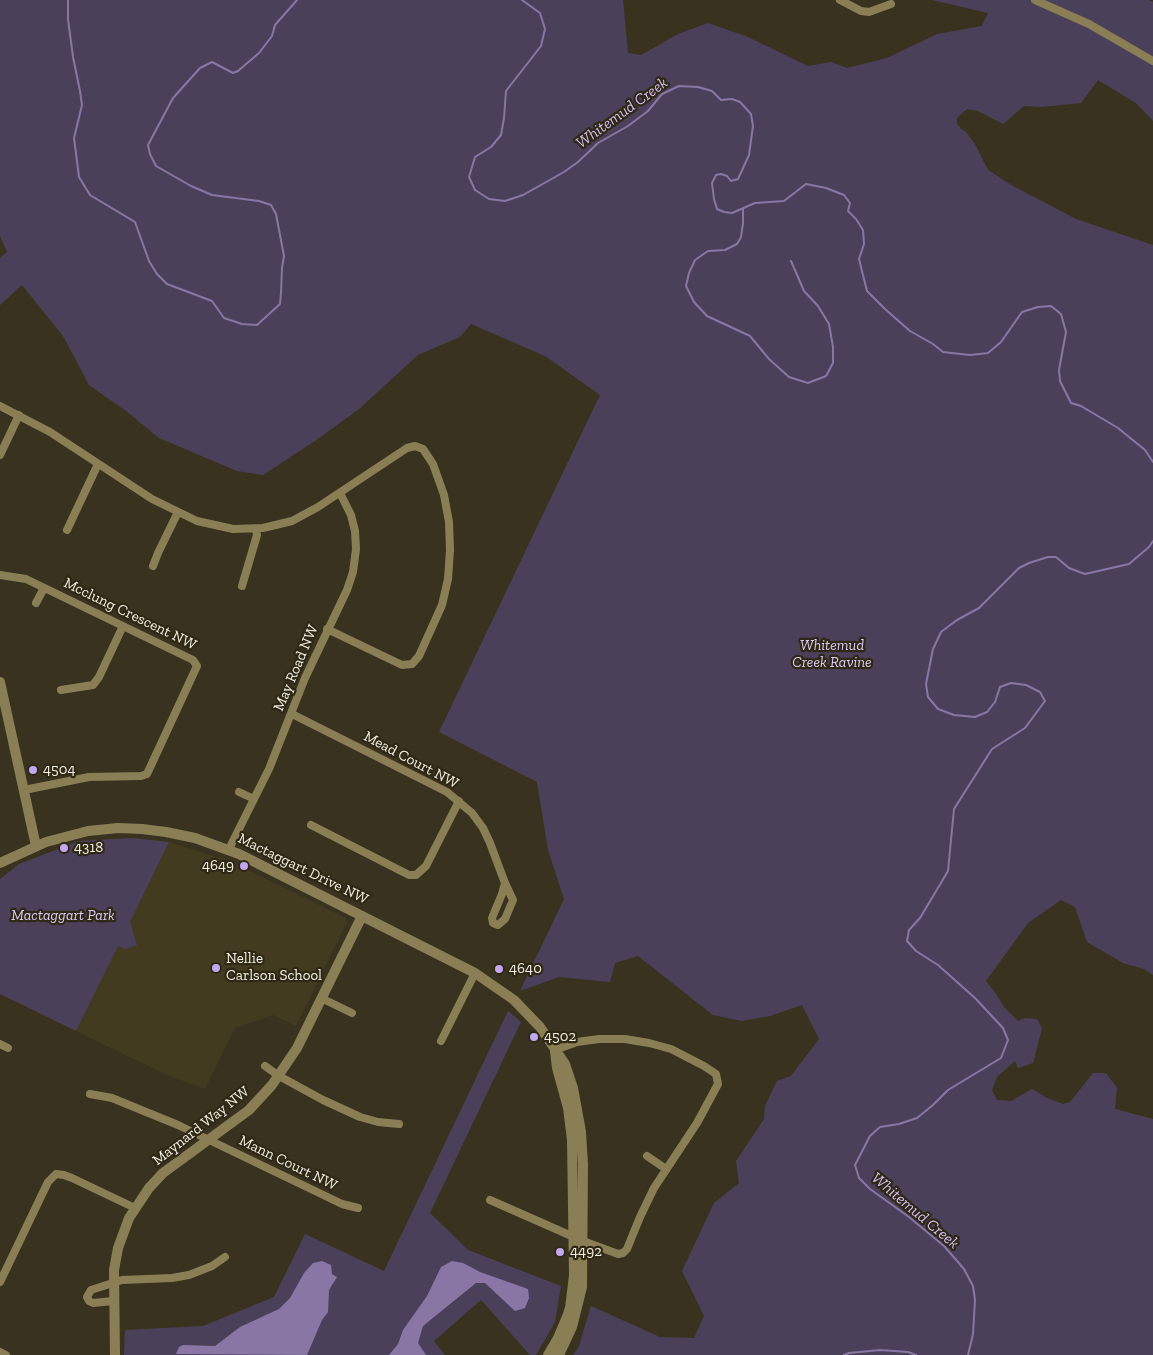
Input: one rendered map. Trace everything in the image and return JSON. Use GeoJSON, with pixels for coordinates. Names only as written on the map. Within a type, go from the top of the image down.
{"type":"FeatureCollection","features":[{"type":"Feature","properties":{"kind":"street"},"geometry":{"type":"LineString","coordinates":[[840,0],[861,12],[869,12],[891,4]]}},
{"type":"Feature","properties":{"kind":"street"},"geometry":{"type":"LineString","coordinates":[[1035,0],[1089,24],[1153,61]]}},
{"type":"Feature","properties":{"kind":"street"},"geometry":{"type":"LineString","coordinates":[[0,406],[50,432],[140,493],[178,512],[212,525],[233,529],[256,529],[274,526],[301,517],[407,448],[415,446],[423,449],[430,459],[440,482],[447,509],[450,536],[449,568],[445,590],[438,616],[419,656],[412,664],[405,666],[327,629]]}},
{"type":"Feature","properties":{"kind":"street"},"geometry":{"type":"LineString","coordinates":[[0,455],[19,415]]}},
{"type":"Feature","properties":{"kind":"street"},"geometry":{"type":"LineString","coordinates":[[67,530],[98,464]]}},
{"type":"Feature","properties":{"kind":"street","name":"May Road NW"},"geometry":{"type":"LineString","coordinates":[[229,849],[273,760],[305,678],[350,582],[356,556],[356,539],[353,522],[340,493]]}},
{"type":"Feature","properties":{"kind":"street"},"geometry":{"type":"LineString","coordinates":[[153,566],[178,512]]}},
{"type":"Feature","properties":{"kind":"street"},"geometry":{"type":"LineString","coordinates":[[242,586],[257,534],[256,529]]}},
{"type":"Feature","properties":{"kind":"street","name":"Mcclung Crescent NW"},"geometry":{"type":"LineString","coordinates":[[0,575],[18,577],[44,588],[193,660],[197,666],[147,774],[141,776],[89,777],[24,790]]}},
{"type":"Feature","properties":{"kind":"street","name":"Mcclung Crescent NW"},"geometry":{"type":"LineString","coordinates":[[36,603],[44,588]]}},
{"type":"Feature","properties":{"kind":"street"},"geometry":{"type":"LineString","coordinates":[[61,690],[92,685],[124,626]]}},
{"type":"Feature","properties":{"kind":"street"},"geometry":{"type":"LineString","coordinates":[[0,682],[3,710],[24,790],[36,846]]}},
{"type":"Feature","properties":{"kind":"street","name":"Mead Court NW"},"geometry":{"type":"LineString","coordinates":[[292,714],[447,792],[459,800],[472,813],[483,828],[513,900],[505,919],[498,925],[493,923],[492,918],[505,883]]}},
{"type":"Feature","properties":{"kind":"street"},"geometry":{"type":"LineString","coordinates":[[239,792],[254,799]]}},
{"type":"Feature","properties":{"kind":"street"},"geometry":{"type":"LineString","coordinates":[[311,825],[409,875],[416,875],[426,866],[459,800]]}},
{"type":"Feature","properties":{"kind":"street","name":"Mactaggart Drive NW"},"geometry":{"type":"LineString","coordinates":[[0,863],[36,846],[79,833],[118,828],[179,834],[229,849],[475,973],[506,993],[540,1027],[565,1064],[570,1076],[580,1119],[583,1164],[578,1239],[570,1308],[548,1355]]}},
{"type":"Feature","properties":{"kind":"street","name":"Maynard Way NW"},"geometry":{"type":"LineString","coordinates":[[115,1355],[113,1283],[118,1248],[135,1208],[149,1188],[163,1173],[249,1110],[279,1076],[297,1048],[362,916]]}},
{"type":"Feature","properties":{"kind":"street"},"geometry":{"type":"LineString","coordinates":[[441,1041],[475,973]]}},
{"type":"Feature","properties":{"kind":"street"},"geometry":{"type":"LineString","coordinates":[[321,998],[352,1013]]}},
{"type":"Feature","properties":{"kind":"street"},"geometry":{"type":"LineString","coordinates":[[490,1200],[578,1239],[618,1254],[623,1254],[645,1205],[666,1169],[690,1134],[718,1084],[716,1074],[704,1066],[671,1049],[637,1040],[586,1040],[554,1050]]}},
{"type":"Feature","properties":{"kind":"street"},"geometry":{"type":"LineString","coordinates":[[0,1044],[8,1048]]}},
{"type":"Feature","properties":{"kind":"street"},"geometry":{"type":"LineString","coordinates":[[265,1066],[279,1076],[360,1117],[378,1122],[399,1124]]}},
{"type":"Feature","properties":{"kind":"street","name":"Mann Court NW"},"geometry":{"type":"LineString","coordinates":[[90,1094],[112,1098],[178,1125],[342,1204],[358,1208]]}},
{"type":"Feature","properties":{"kind":"street"},"geometry":{"type":"LineString","coordinates":[[648,1156],[666,1169]]}},
{"type":"Feature","properties":{"kind":"street"},"geometry":{"type":"LineString","coordinates":[[0,1282],[48,1182],[53,1176],[60,1174],[72,1178],[135,1208]]}},
{"type":"Feature","properties":{"kind":"street","name":"Mactaggart Drive NW"},"geometry":{"type":"LineString","coordinates":[[559,1355],[572,1327],[580,1297],[578,1239]]}},
{"type":"Feature","properties":{"kind":"street"},"geometry":{"type":"LineString","coordinates":[[113,1301],[93,1303],[87,1297],[91,1290],[129,1279],[172,1278],[189,1275],[212,1266],[225,1256]]}},
{"type":"Feature","properties":{"kind":"street"},"geometry":{"type":"LineString","coordinates":[[0,1352],[6,1355]]}},
{"type":"Feature","properties":{"kind":"shaded area","name":"Nellie Carlson School"},"geometry":{"type":"Polygon","coordinates":[[[169,842],[227,860],[346,918],[347,922],[296,1026],[273,1015],[235,1028],[205,1089],[165,1074],[76,1031],[169,842]]]}},
{"type":"Feature","properties":{"kind":"shaded area"},"geometry":{"type":"Polygon","coordinates":[[[322,1261],[331,1265],[332,1274],[337,1277],[329,1290],[328,1312],[322,1320],[307,1355],[176,1354],[179,1347],[183,1345],[215,1346],[240,1327],[279,1309],[290,1298],[304,1273],[313,1263],[322,1261]]]}},
{"type":"Feature","properties":{"kind":"shaded area"},"geometry":{"type":"Polygon","coordinates":[[[452,1261],[463,1263],[480,1272],[528,1289],[529,1298],[525,1308],[515,1311],[485,1283],[476,1283],[423,1326],[418,1343],[426,1355],[389,1355],[398,1344],[403,1330],[427,1296],[441,1267],[452,1261]]]}},
{"type":"Feature","properties":{"kind":"green space","name":"Whitemud Creek Ravine"},"geometry":{"type":"Polygon","coordinates":[[[0,0],[623,0],[628,53],[641,55],[678,34],[708,23],[748,37],[808,66],[831,62],[847,68],[887,58],[937,34],[982,26],[988,13],[932,0],[1149,0],[1153,2],[1153,121],[1136,103],[1098,80],[1081,103],[1041,107],[1024,106],[1003,124],[978,111],[967,109],[957,118],[957,124],[975,144],[988,170],[1013,186],[1076,219],[1153,245],[1153,975],[1144,969],[1123,963],[1087,942],[1075,907],[1061,900],[1028,923],[986,981],[1004,1007],[1018,1021],[1025,1018],[1037,1019],[1042,1028],[1033,1063],[1018,1068],[1015,1061],[997,1077],[992,1090],[997,1100],[1011,1101],[1032,1089],[1047,1098],[1063,1104],[1070,1102],[1093,1073],[1106,1073],[1117,1088],[1115,1109],[1153,1119],[1153,1355],[573,1355],[579,1346],[591,1306],[660,1337],[694,1338],[704,1316],[682,1271],[714,1203],[739,1183],[736,1161],[764,1119],[765,1106],[777,1081],[791,1076],[819,1039],[802,1005],[770,1016],[742,1021],[713,1015],[638,956],[615,963],[610,982],[559,977],[520,991],[564,899],[548,850],[537,782],[439,732],[600,395],[545,356],[471,324],[460,337],[418,355],[359,409],[263,475],[237,471],[159,438],[126,411],[89,385],[63,336],[22,285],[0,305],[0,258],[7,252],[0,236],[0,0]]]}},
{"type":"Feature","properties":{"kind":"green space","name":"Mactaggart Park"},"geometry":{"type":"Polygon","coordinates":[[[133,838],[169,842],[130,922],[137,945],[126,949],[118,946],[76,1031],[0,994],[0,879],[19,864],[79,841],[133,838]]]}},
{"type":"Feature","properties":{"kind":"green space"},"geometry":{"type":"Polygon","coordinates":[[[508,1011],[521,1022],[430,1213],[468,1250],[561,1286],[555,1322],[536,1355],[530,1355],[481,1300],[434,1341],[445,1355],[124,1355],[125,1330],[203,1326],[274,1297],[305,1234],[384,1271],[508,1011]]]}},
{"type":"Feature","properties":{"kind":"waterway","name":"Whitemud Creek"},"geometry":{"type":"LineString","coordinates":[[68,0],[68,19],[73,57],[82,105],[74,138],[79,177],[90,195],[135,222],[149,261],[157,274],[167,284],[212,301],[224,318],[242,324],[257,325],[280,304],[284,256],[276,214],[271,205],[259,201],[212,195],[191,186],[156,166],[148,145],[173,98],[200,68],[212,62],[233,73],[238,71],[259,53],[272,36],[275,25],[297,0]]}},
{"type":"Feature","properties":{"kind":"waterway","name":"Whitemud Creek"},"geometry":{"type":"LineString","coordinates":[[522,0],[540,13],[545,29],[541,46],[506,91],[501,135],[491,147],[475,157],[469,177],[475,190],[489,199],[505,201],[523,195],[564,172],[598,143],[628,126],[648,111],[662,94],[679,86],[698,87],[712,91],[721,100],[732,99],[740,102],[751,114],[753,126],[749,155],[738,179],[731,181],[727,176],[716,175],[712,183],[717,209],[732,213],[755,203],[784,201],[806,184],[826,188],[844,195],[850,203],[848,211],[863,230],[864,244],[859,259],[867,291],[910,331],[943,352],[970,355],[988,353],[1001,342],[1022,312],[1038,307],[1051,306],[1061,314],[1066,332],[1059,370],[1060,381],[1071,403],[1081,406],[1118,428],[1145,450],[1153,462]]}},
{"type":"Feature","properties":{"kind":"waterway"},"geometry":{"type":"LineString","coordinates":[[743,209],[741,237],[737,244],[725,250],[708,251],[695,260],[686,286],[694,302],[707,316],[750,336],[769,359],[789,377],[808,383],[826,376],[833,363],[833,347],[829,324],[818,306],[804,291],[791,261]]}},
{"type":"Feature","properties":{"kind":"waterway","name":"Whitemud Creek"},"geometry":{"type":"LineString","coordinates":[[968,1355],[973,1334],[975,1300],[973,1286],[964,1269],[944,1246],[909,1217],[870,1189],[859,1178],[855,1165],[870,1136],[880,1127],[899,1124],[917,1118],[948,1090],[1001,1058],[1008,1040],[1003,1028],[975,998],[938,965],[916,951],[907,941],[909,930],[920,918],[948,871],[954,809],[992,749],[1025,728],[1045,701],[1040,692],[1026,685],[1011,683],[1000,687],[995,702],[987,712],[975,717],[954,715],[938,709],[928,697],[926,684],[933,649],[941,632],[957,620],[979,608],[1019,568],[1029,563],[1048,557],[1056,557],[1069,568],[1085,574],[1129,564],[1149,547],[1153,541]]}},
{"type":"Feature","properties":{"kind":"waterway","name":"Whitemud Creek"},"geometry":{"type":"LineString","coordinates":[[844,1355],[880,1350],[908,1352],[916,1355]]}},
{"type":"Feature","properties":{"kind":"place","name":"4504"},"geometry":{"type":"Point","coordinates":[33,770]}},
{"type":"Feature","properties":{"kind":"place","name":"4318"},"geometry":{"type":"Point","coordinates":[64,848]}},
{"type":"Feature","properties":{"kind":"place","name":"4649"},"geometry":{"type":"Point","coordinates":[244,866]}},
{"type":"Feature","properties":{"kind":"place","name":"Nellie Carlson School"},"geometry":{"type":"Point","coordinates":[216,968]}},
{"type":"Feature","properties":{"kind":"place","name":"4640"},"geometry":{"type":"Point","coordinates":[499,969]}},
{"type":"Feature","properties":{"kind":"place","name":"4502"},"geometry":{"type":"Point","coordinates":[534,1037]}},
{"type":"Feature","properties":{"kind":"place","name":"4492"},"geometry":{"type":"Point","coordinates":[560,1252]}}]}
